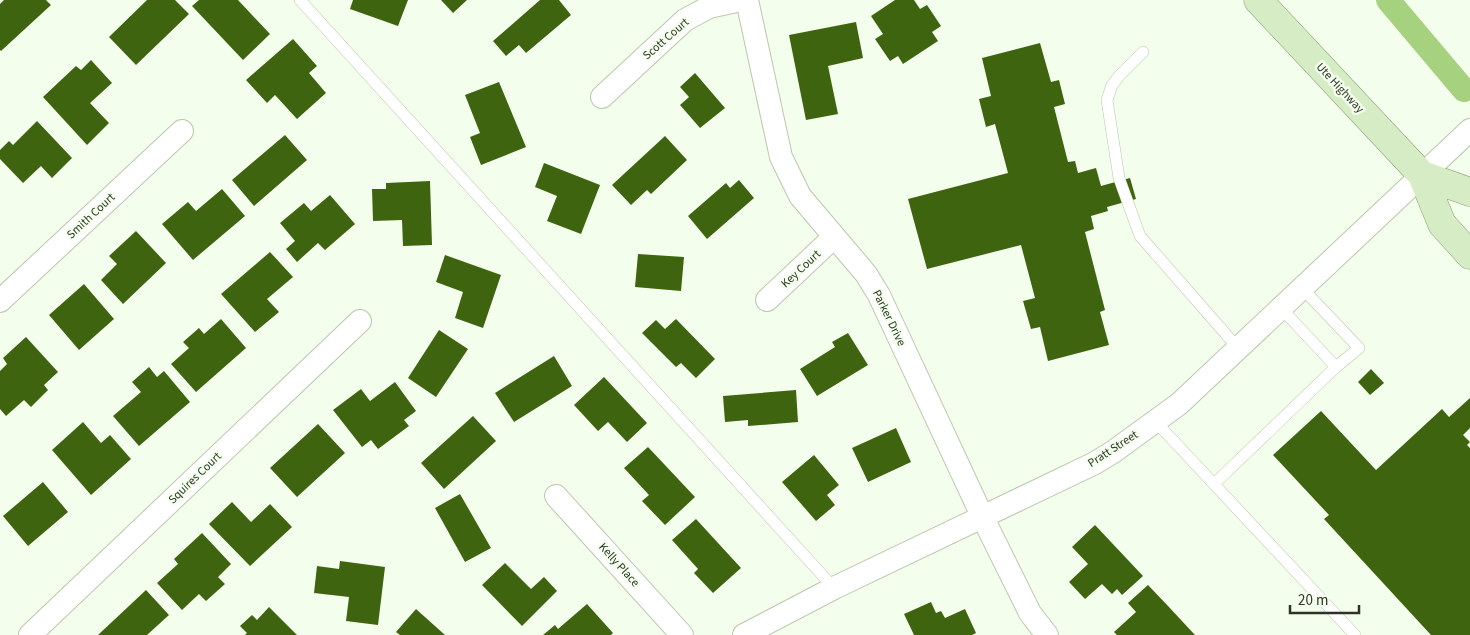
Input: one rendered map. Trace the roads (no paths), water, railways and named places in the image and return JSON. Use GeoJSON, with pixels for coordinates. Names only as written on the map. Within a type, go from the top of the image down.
{"type":"FeatureCollection","features":[{"type":"Feature","properties":{"kind":"main road","name":"Ute Highway"},"geometry":{"type":"LineString","coordinates":[[1258,0],[1422,175],[1442,224],[1470,255]]}},
{"type":"Feature","properties":{"kind":"main road","name":"Ute Highway"},"geometry":{"type":"LineString","coordinates":[[1422,175],[1470,192]]}},
{"type":"Feature","properties":{"kind":"street","name":"Scott Court"},"geometry":{"type":"LineString","coordinates":[[602,97],[685,20],[709,7],[742,0]]}},
{"type":"Feature","properties":{"kind":"street","name":"Parker Drive"},"geometry":{"type":"LineString","coordinates":[[747,0],[781,157],[800,196],[866,274],[879,296],[982,518],[1030,613],[1047,635]]}},
{"type":"Feature","properties":{"kind":"street","name":"Pratt Street"},"geometry":{"type":"LineString","coordinates":[[744,635],[834,588],[1095,463],[1113,452],[1179,404],[1470,130]]}},
{"type":"Feature","properties":{"kind":"street","name":"Smith Court"},"geometry":{"type":"LineString","coordinates":[[0,301],[182,131]]}},
{"type":"Feature","properties":{"kind":"street","name":"Key Court"},"geometry":{"type":"LineString","coordinates":[[767,300],[834,238]]}},
{"type":"Feature","properties":{"kind":"street","name":"Squires Court"},"geometry":{"type":"LineString","coordinates":[[30,635],[360,321]]}},
{"type":"Feature","properties":{"kind":"street","name":"Kelly Place"},"geometry":{"type":"LineString","coordinates":[[556,496],[682,635]]}},
{"type":"Feature","properties":{"kind":"lane"},"geometry":{"type":"LineString","coordinates":[[300,0],[834,588]]}},
{"type":"Feature","properties":{"kind":"lane"},"geometry":{"type":"LineString","coordinates":[[1142,52],[1120,75],[1112,86],[1107,100],[1120,178],[1140,236],[1238,348]]}},
{"type":"Feature","properties":{"kind":"lane"},"geometry":{"type":"LineString","coordinates":[[1214,484],[1358,348],[1302,288]]}},
{"type":"Feature","properties":{"kind":"lane"},"geometry":{"type":"LineString","coordinates":[[1280,308],[1336,367]]}},
{"type":"Feature","properties":{"kind":"lane"},"geometry":{"type":"LineString","coordinates":[[1155,421],[1355,635]]}},
{"type":"Feature","properties":{"kind":"waterway"},"geometry":{"type":"LineString","coordinates":[[1388,0],[1464,90]]}}]}
